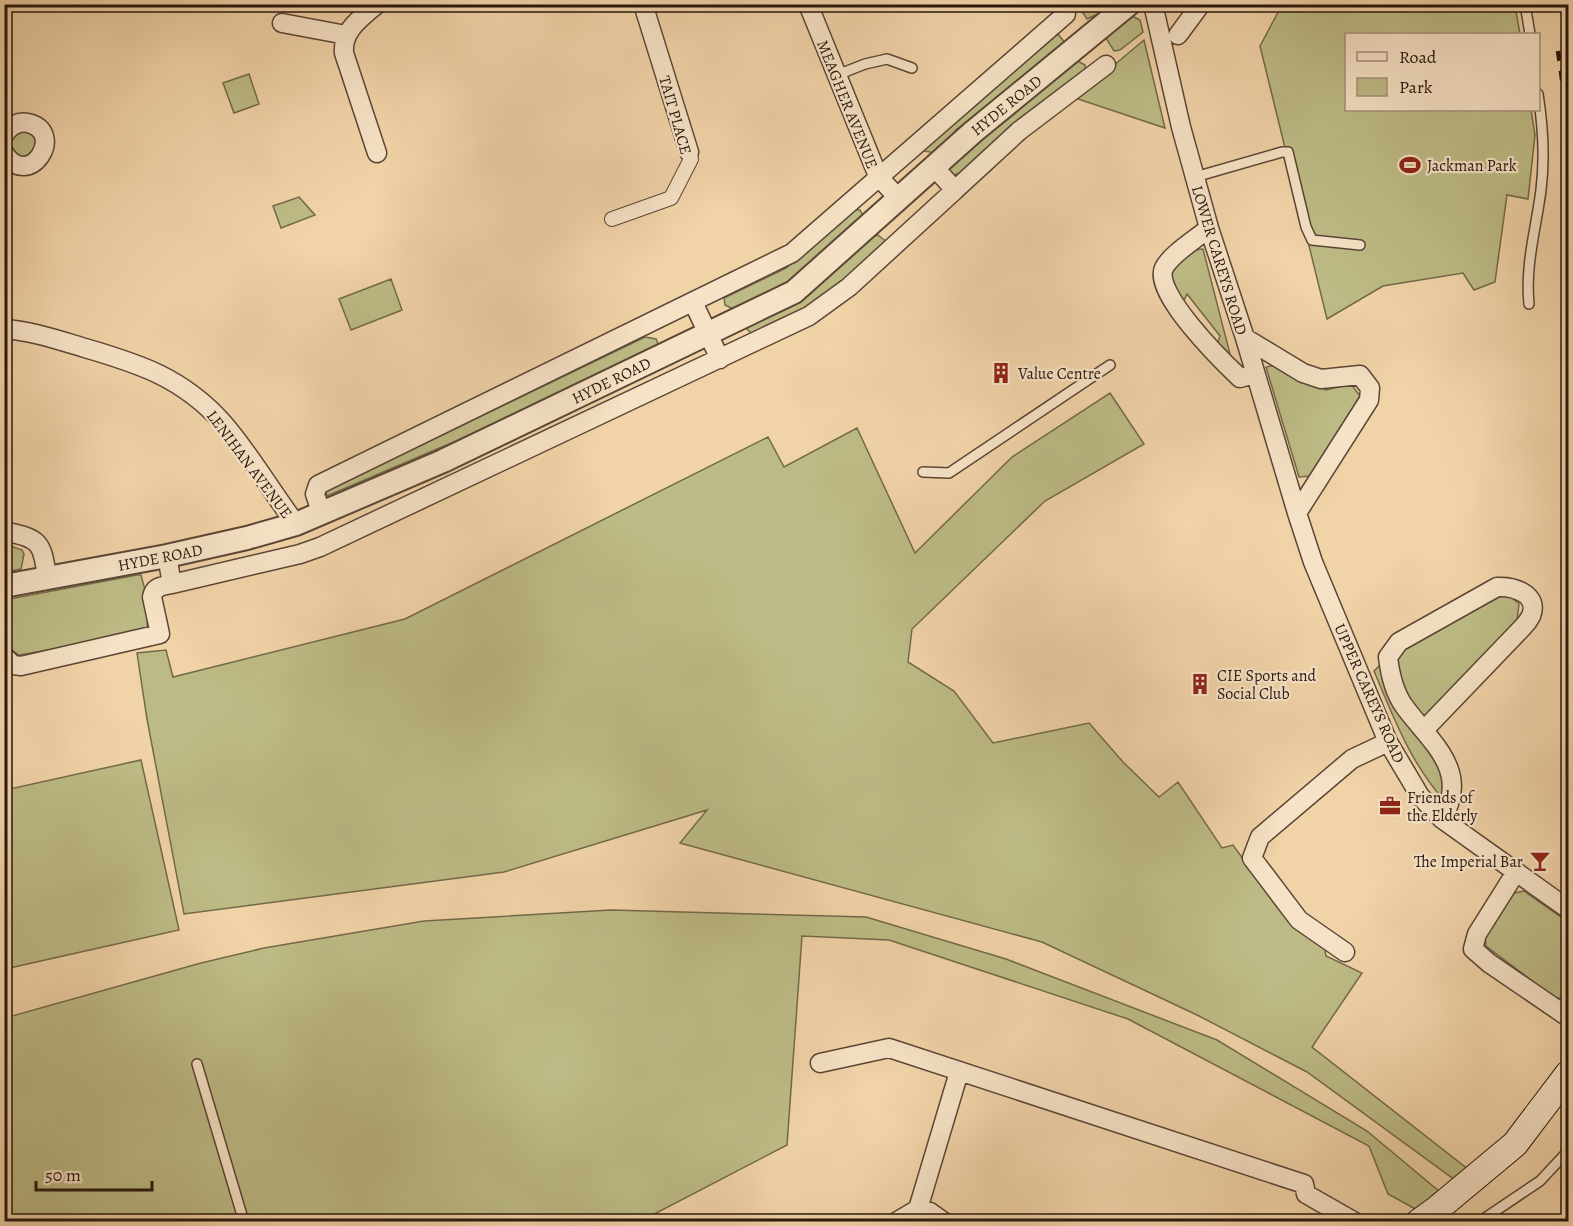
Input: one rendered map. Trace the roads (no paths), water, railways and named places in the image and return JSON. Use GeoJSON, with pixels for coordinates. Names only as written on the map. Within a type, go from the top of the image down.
{"type":"FeatureCollection","features":[{"type":"Feature","properties":{"kind":"main road"},"geometry":{"type":"LineString","coordinates":[[1428,1215],[1515,1144],[1567,1079]]}},
{"type":"Feature","properties":{"kind":"street"},"geometry":{"type":"LineString","coordinates":[[377,4],[356,21],[346,35],[343,44],[377,153]]}},
{"type":"Feature","properties":{"kind":"street","name":"TAIT PLACE"},"geometry":{"type":"LineString","coordinates":[[612,219],[671,198],[690,159],[643,4]]}},
{"type":"Feature","properties":{"kind":"street","name":"MEAGHER AVENUE"},"geometry":{"type":"LineString","coordinates":[[808,4],[878,176],[898,198]]}},
{"type":"Feature","properties":{"kind":"street","name":"HYDE ROAD"},"geometry":{"type":"LineString","coordinates":[[4,586],[167,556],[248,538],[296,524],[443,461],[794,292],[973,132],[1129,4]]}},
{"type":"Feature","properties":{"kind":"street","name":"LOWER CAREYS ROAD"},"geometry":{"type":"LineString","coordinates":[[1152,4],[1181,128],[1209,228],[1245,338],[1297,513]]}},
{"type":"Feature","properties":{"kind":"street"},"geometry":{"type":"LineString","coordinates":[[1178,35],[1202,4]]}},
{"type":"Feature","properties":{"kind":"street"},"geometry":{"type":"LineString","coordinates":[[318,504],[315,494],[318,485],[792,253],[1066,15]]}},
{"type":"Feature","properties":{"kind":"street"},"geometry":{"type":"LineString","coordinates":[[282,23],[346,35]]}},
{"type":"Feature","properties":{"kind":"street"},"geometry":{"type":"LineString","coordinates":[[4,656],[13,665],[21,666],[160,634],[152,597],[158,587],[300,554],[320,547],[809,316],[849,287],[1019,132],[1106,65]]}},
{"type":"Feature","properties":{"kind":"street"},"geometry":{"type":"LineString","coordinates":[[4,135],[8,129],[17,124],[33,124],[42,134],[45,146],[39,158],[28,165],[15,163],[4,153]]}},
{"type":"Feature","properties":{"kind":"street"},"geometry":{"type":"LineString","coordinates":[[934,166],[955,190]]}},
{"type":"Feature","properties":{"kind":"street"},"geometry":{"type":"LineString","coordinates":[[880,215],[901,238]]}},
{"type":"Feature","properties":{"kind":"street"},"geometry":{"type":"LineString","coordinates":[[1209,228],[1172,258],[1163,269],[1162,284],[1181,313],[1240,378],[1254,374]]}},
{"type":"Feature","properties":{"kind":"street"},"geometry":{"type":"LineString","coordinates":[[693,302],[720,359]]}},
{"type":"Feature","properties":{"kind":"street","name":"LENIHAN AVENUE"},"geometry":{"type":"LineString","coordinates":[[4,328],[39,334],[126,360],[178,383],[201,401],[224,424],[296,524]]}},
{"type":"Feature","properties":{"kind":"street"},"geometry":{"type":"LineString","coordinates":[[1245,338],[1303,373],[1321,379],[1360,375],[1370,388],[1369,400],[1297,513]]}},
{"type":"Feature","properties":{"kind":"street","name":"UPPER CAREYS ROAD"},"geometry":{"type":"LineString","coordinates":[[1297,513],[1313,562],[1388,742],[1420,796],[1442,819],[1569,909]]}},
{"type":"Feature","properties":{"kind":"street"},"geometry":{"type":"LineString","coordinates":[[4,531],[30,537],[36,542],[41,549],[47,578]]}},
{"type":"Feature","properties":{"kind":"street"},"geometry":{"type":"LineString","coordinates":[[167,556],[172,584]]}},
{"type":"Feature","properties":{"kind":"street"},"geometry":{"type":"LineString","coordinates":[[1424,730],[1532,615],[1530,600],[1522,591],[1509,586],[1497,587],[1399,642],[1388,657],[1390,675],[1402,704],[1450,767],[1453,789],[1449,807],[1442,819]]}},
{"type":"Feature","properties":{"kind":"street"},"geometry":{"type":"LineString","coordinates":[[1345,952],[1299,920],[1252,858],[1260,837],[1268,830],[1352,759],[1388,742]]}},
{"type":"Feature","properties":{"kind":"street"},"geometry":{"type":"LineString","coordinates":[[1516,872],[1477,934],[1473,949],[1489,963],[1569,1017]]}},
{"type":"Feature","properties":{"kind":"street"},"geometry":{"type":"LineString","coordinates":[[820,1063],[889,1048],[1304,1184],[1305,1194],[1355,1221]]}},
{"type":"Feature","properties":{"kind":"street"},"geometry":{"type":"LineString","coordinates":[[918,1209],[959,1072]]}},
{"type":"Feature","properties":{"kind":"street"},"geometry":{"type":"LineString","coordinates":[[896,1221],[918,1209],[930,1212],[944,1221]]}},
{"type":"Feature","properties":{"kind":"lane"},"geometry":{"type":"LineString","coordinates":[[1525,4],[1530,33]]}},
{"type":"Feature","properties":{"kind":"lane"},"geometry":{"type":"LineString","coordinates":[[837,75],[886,59],[912,68]]}},
{"type":"Feature","properties":{"kind":"lane"},"geometry":{"type":"LineString","coordinates":[[1529,304],[1527,290],[1529,264],[1541,188],[1543,159],[1544,137],[1540,103]]}},
{"type":"Feature","properties":{"kind":"lane"},"geometry":{"type":"LineString","coordinates":[[1195,177],[1288,152],[1306,227],[1312,240],[1360,244]]}},
{"type":"Feature","properties":{"kind":"lane"},"geometry":{"type":"LineString","coordinates":[[923,472],[950,473],[1110,366]]}},
{"type":"Feature","properties":{"kind":"lane"},"geometry":{"type":"LineString","coordinates":[[197,1064],[244,1221]]}},
{"type":"Feature","properties":{"kind":"lane"},"geometry":{"type":"LineString","coordinates":[[1485,1218],[1540,1181],[1569,1151]]}},
{"type":"Feature","properties":{"kind":"railway"},"geometry":{"type":"LineString","coordinates":[[1558,51],[1568,122]]}},
{"type":"Feature","properties":{"kind":"place","name":"Jackman Park"},"geometry":{"type":"Point","coordinates":[1410,165]}},
{"type":"Feature","properties":{"kind":"place","name":"Value Centre"},"geometry":{"type":"Point","coordinates":[1001,373]}},
{"type":"Feature","properties":{"kind":"place","name":"CIE Sports and Social Club"},"geometry":{"type":"Point","coordinates":[1200,684]}},
{"type":"Feature","properties":{"kind":"place","name":"Friends of the Elderly"},"geometry":{"type":"Point","coordinates":[1390,806]}},
{"type":"Feature","properties":{"kind":"place","name":"The Imperial Bar"},"geometry":{"type":"Point","coordinates":[1540,861]}}]}
